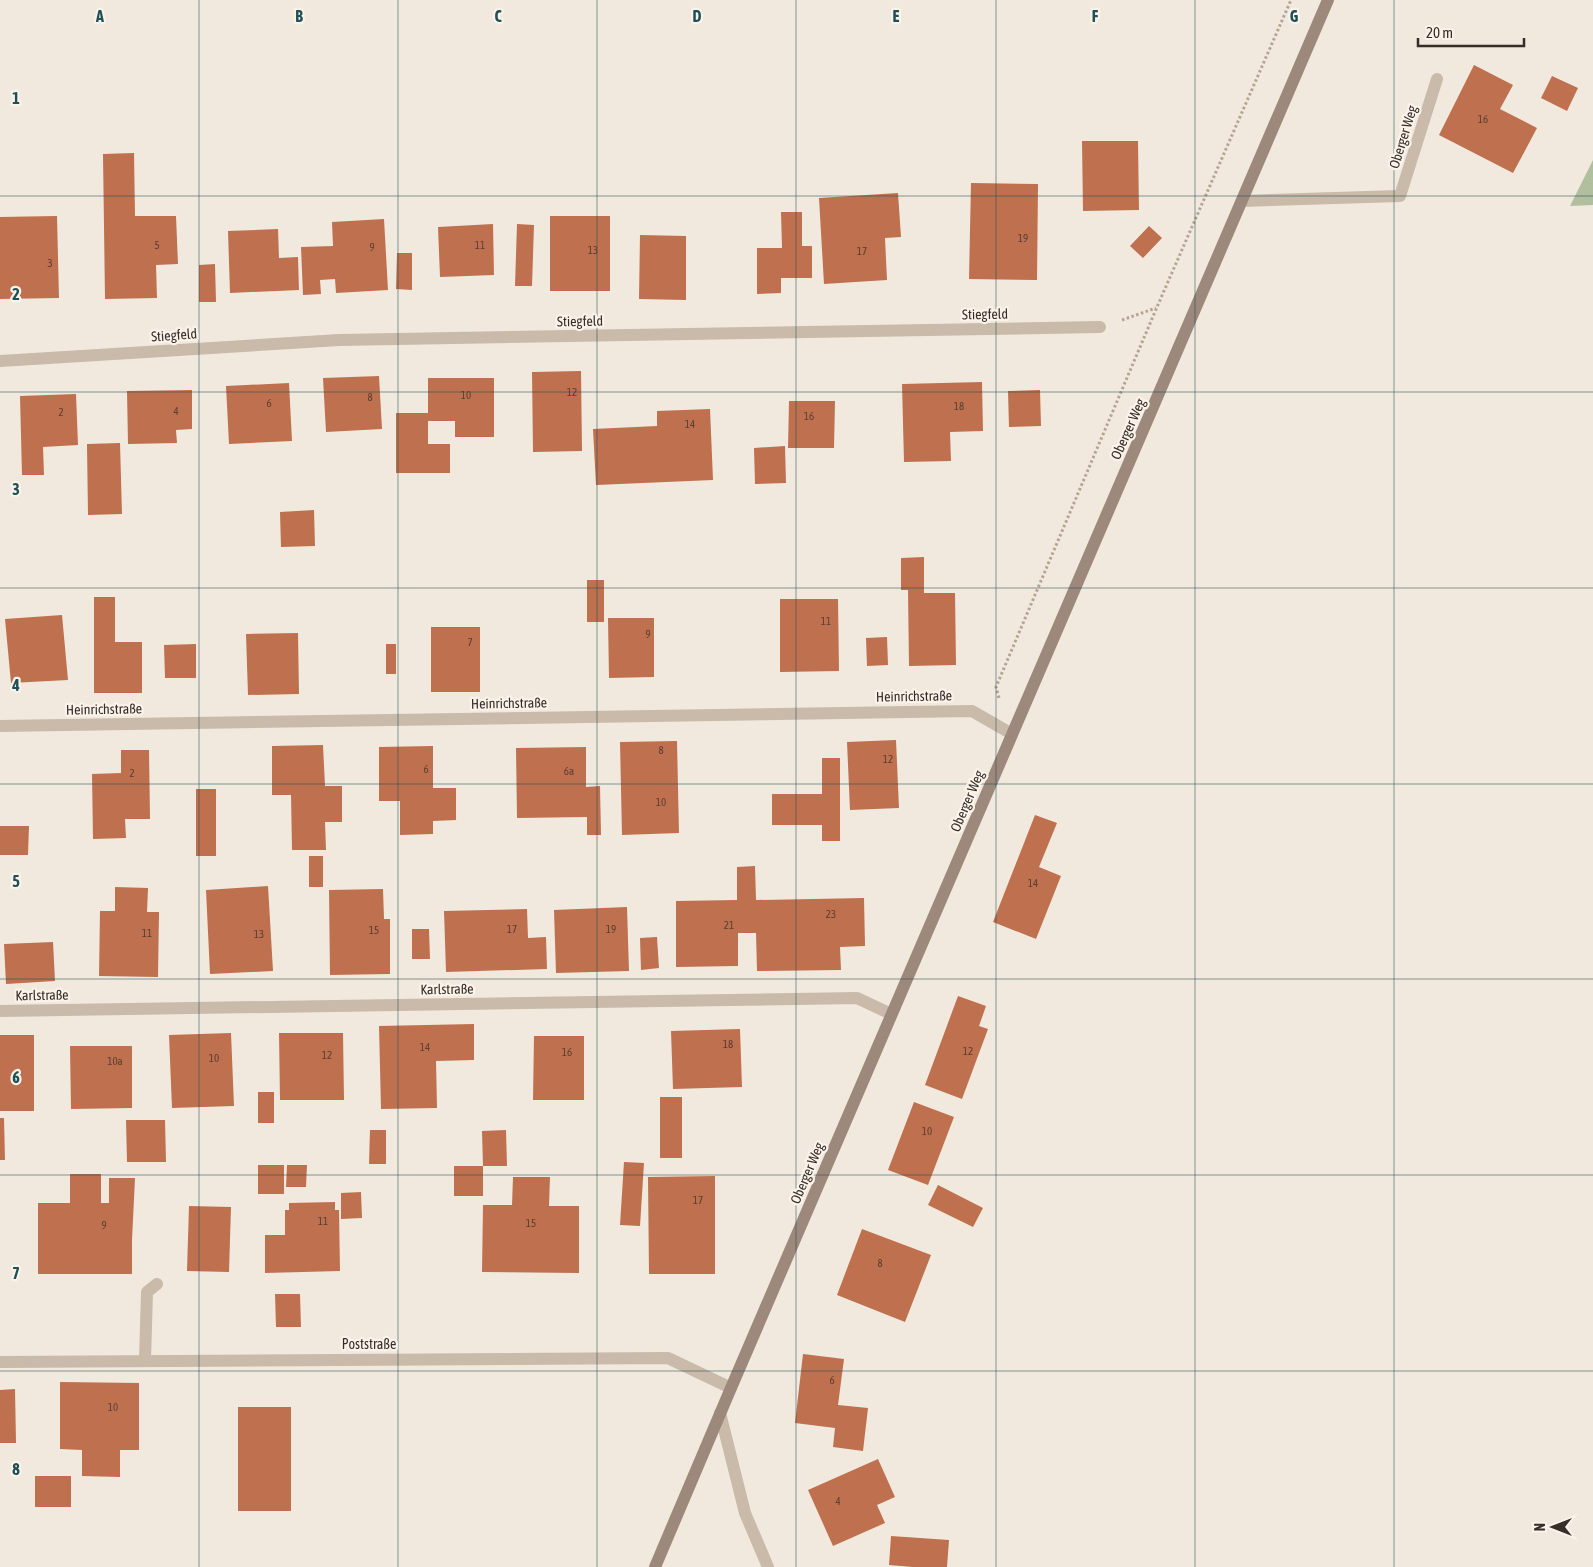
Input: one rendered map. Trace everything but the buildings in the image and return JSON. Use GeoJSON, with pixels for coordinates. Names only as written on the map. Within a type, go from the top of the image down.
{"type":"FeatureCollection","features":[{"type":"Feature","properties":{"kind":"street","name":"Oberger Weg"},"geometry":{"type":"LineString","coordinates":[[655,1567],[1328,0]]}},
{"type":"Feature","properties":{"kind":"street","name":"Oberger Weg"},"geometry":{"type":"LineString","coordinates":[[1242,201],[1400,196],[1437,79]]}},
{"type":"Feature","properties":{"kind":"street","name":"Stiegfeld"},"geometry":{"type":"LineString","coordinates":[[0,361],[339,340],[1100,327]]}},
{"type":"Feature","properties":{"kind":"street","name":"Heinrichstraße"},"geometry":{"type":"LineString","coordinates":[[0,726],[972,710],[1012,734]]}},
{"type":"Feature","properties":{"kind":"street","name":"Karlstraße"},"geometry":{"type":"LineString","coordinates":[[0,1011],[856,998],[891,1014]]}},
{"type":"Feature","properties":{"kind":"street"},"geometry":{"type":"LineString","coordinates":[[145,1360],[146,1292],[156,1284]]}},
{"type":"Feature","properties":{"kind":"street","name":"Poststraße"},"geometry":{"type":"LineString","coordinates":[[0,1362],[668,1358],[731,1388]]}},
{"type":"Feature","properties":{"kind":"street"},"geometry":{"type":"LineString","coordinates":[[720,1413],[745,1513],[768,1567]]}},
{"type":"Feature","properties":{"kind":"path"},"geometry":{"type":"LineString","coordinates":[[1012,734],[996,688],[1157,307],[1291,0]]}},
{"type":"Feature","properties":{"kind":"path"},"geometry":{"type":"LineString","coordinates":[[1100,327],[1157,307]]}},
{"type":"Feature","properties":{"kind":"green space"},"geometry":{"type":"Polygon","coordinates":[[[1593,160],[1593,205],[1570,206],[1593,160]]]}}]}
